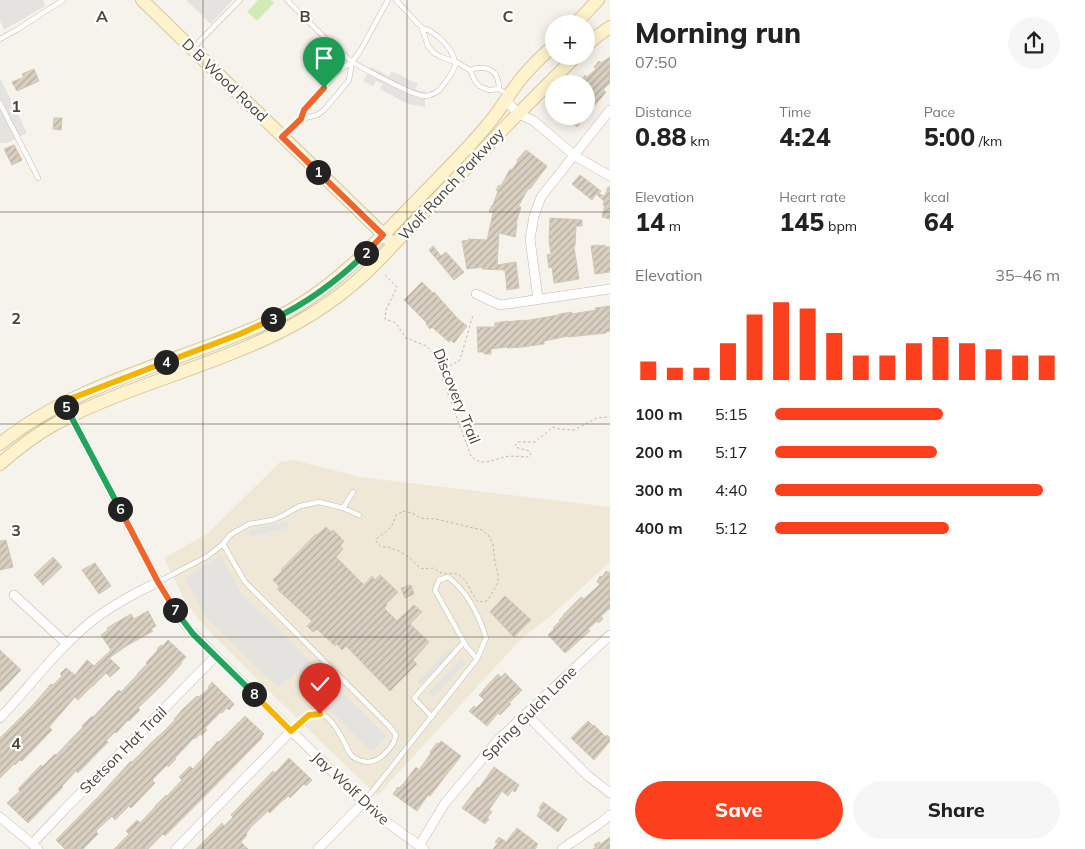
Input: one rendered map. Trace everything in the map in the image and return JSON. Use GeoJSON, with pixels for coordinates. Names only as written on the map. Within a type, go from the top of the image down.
{"type":"FeatureCollection","features":[{"type":"Feature","properties":{"kind":"street","name":"D B Wood Road"},"geometry":{"type":"LineString","coordinates":[[142,0],[394,245]]}},
{"type":"Feature","properties":{"kind":"street"},"geometry":{"type":"LineString","coordinates":[[584,15],[598,0]]}},
{"type":"Feature","properties":{"kind":"street"},"geometry":{"type":"LineString","coordinates":[[595,37],[610,27]]}},
{"type":"Feature","properties":{"kind":"street","name":"Wolf Ranch Parkway"},"geometry":{"type":"LineString","coordinates":[[0,444],[26,425],[64,402],[100,386],[240,334],[282,315],[307,301],[336,280],[366,253],[483,131],[490,122],[504,95],[545,53]]}},
{"type":"Feature","properties":{"kind":"street","name":"Wolf Ranch Parkway"},"geometry":{"type":"LineString","coordinates":[[0,464],[36,436],[71,416],[96,404],[252,345],[287,329],[322,309],[364,276],[567,65]]}},
{"type":"Feature","properties":{"kind":"street"},"geometry":{"type":"LineString","coordinates":[[504,95],[519,114],[534,121],[575,156],[610,176]]}},
{"type":"Feature","properties":{"kind":"street"},"geometry":{"type":"LineString","coordinates":[[538,299],[530,239],[534,216],[541,197],[610,110]]}},
{"type":"Feature","properties":{"kind":"street"},"geometry":{"type":"LineString","coordinates":[[476,294],[500,305],[610,289]]}},
{"type":"Feature","properties":{"kind":"street","name":"Jay Wolf Drive"},"geometry":{"type":"LineString","coordinates":[[64,402],[158,582],[181,619],[193,634],[381,818],[422,847]]}},
{"type":"Feature","properties":{"kind":"street"},"geometry":{"type":"LineString","coordinates":[[0,718],[67,644],[92,621],[103,612],[158,582]]}},
{"type":"Feature","properties":{"kind":"street"},"geometry":{"type":"LineString","coordinates":[[14,595],[67,644]]}},
{"type":"Feature","properties":{"kind":"street","name":"Spring Gulch Lane"},"geometry":{"type":"LineString","coordinates":[[422,847],[431,824],[445,803],[499,739],[610,634]]}},
{"type":"Feature","properties":{"kind":"street","name":"Stetson Hat Trail"},"geometry":{"type":"LineString","coordinates":[[35,847],[64,810],[216,656]]}},
{"type":"Feature","properties":{"kind":"street"},"geometry":{"type":"LineString","coordinates":[[526,714],[587,775],[610,793]]}},
{"type":"Feature","properties":{"kind":"street"},"geometry":{"type":"LineString","coordinates":[[176,849],[291,731]]}},
{"type":"Feature","properties":{"kind":"street"},"geometry":{"type":"LineString","coordinates":[[318,849],[364,802]]}},
{"type":"Feature","properties":{"kind":"street"},"geometry":{"type":"LineString","coordinates":[[562,849],[610,815]]}},
{"type":"Feature","properties":{"kind":"street"},"geometry":{"type":"LineString","coordinates":[[0,817],[35,847]]}},
{"type":"Feature","properties":{"kind":"lane"},"geometry":{"type":"LineString","coordinates":[[0,39],[63,0]]}},
{"type":"Feature","properties":{"kind":"lane"},"geometry":{"type":"LineString","coordinates":[[192,49],[240,0]]}},
{"type":"Feature","properties":{"kind":"lane"},"geometry":{"type":"LineString","coordinates":[[287,0],[352,62],[385,80],[419,95],[426,96],[437,92],[454,70],[456,62],[445,43],[431,31],[422,28],[396,0]]}},
{"type":"Feature","properties":{"kind":"lane"},"geometry":{"type":"LineString","coordinates":[[282,137],[301,119],[304,110],[339,70],[352,62],[388,0]]}},
{"type":"Feature","properties":{"kind":"lane"},"geometry":{"type":"LineString","coordinates":[[422,28],[425,40],[434,52],[470,70],[479,86],[504,95]]}},
{"type":"Feature","properties":{"kind":"lane"},"geometry":{"type":"LineString","coordinates":[[301,119],[317,115],[324,110],[348,80],[352,62]]}},
{"type":"Feature","properties":{"kind":"lane"},"geometry":{"type":"LineString","coordinates":[[470,70],[482,67],[487,68],[496,76],[504,95]]}},
{"type":"Feature","properties":{"kind":"lane"},"geometry":{"type":"LineString","coordinates":[[0,103],[38,178]]}},
{"type":"Feature","properties":{"kind":"lane"},"geometry":{"type":"LineString","coordinates":[[343,508],[353,492]]}},
{"type":"Feature","properties":{"kind":"lane"},"geometry":{"type":"LineString","coordinates":[[158,582],[208,556],[223,544],[230,535],[249,524],[273,520],[308,503],[319,502],[343,508],[359,515]]}},
{"type":"Feature","properties":{"kind":"lane"},"geometry":{"type":"LineString","coordinates":[[223,544],[245,582],[396,735],[391,747],[379,759],[365,762],[353,757],[348,751],[340,734],[328,717],[320,714],[309,715],[291,731]]}},
{"type":"Feature","properties":{"kind":"lane"},"geometry":{"type":"LineString","coordinates":[[364,802],[477,660],[486,638],[467,596],[448,577],[439,580],[436,590],[464,642],[477,660]]}},
{"type":"Feature","properties":{"kind":"lane"},"geometry":{"type":"LineString","coordinates":[[432,717],[414,698],[464,642]]}},
{"type":"Feature","properties":{"kind":"path","name":"Discovery Trail"},"geometry":{"type":"LineString","coordinates":[[385,275],[397,287],[386,310],[385,319],[396,323],[406,338],[427,346],[434,356],[471,456],[475,460],[481,462],[494,461],[506,457],[528,457],[531,454],[529,451],[515,446],[518,442],[535,442],[553,427],[574,430],[597,418],[610,416]]}},
{"type":"Feature","properties":{"kind":"path"},"geometry":{"type":"LineString","coordinates":[[440,371],[460,360],[473,315]]}},
{"type":"Feature","properties":{"kind":"path"},"geometry":{"type":"LineString","coordinates":[[406,511],[420,518],[436,519],[482,530],[489,536],[493,544],[498,582],[486,602],[478,601],[473,596],[467,583],[458,575],[451,573],[442,574],[437,571],[433,568],[420,568],[410,558],[398,551],[381,547],[377,544],[376,539],[389,530],[397,513],[406,511]]}},
{"type":"Feature","properties":{"kind":"shaded area"},"geometry":{"type":"Polygon","coordinates":[[[0,0],[43,0],[45,6],[4,30],[0,21],[0,0]]]}},
{"type":"Feature","properties":{"kind":"shaded area"},"geometry":{"type":"Polygon","coordinates":[[[186,0],[233,0],[211,24],[186,0]]]}},
{"type":"Feature","properties":{"kind":"shaded area"},"geometry":{"type":"Polygon","coordinates":[[[371,67],[389,76],[392,71],[418,84],[415,89],[425,91],[425,107],[408,104],[380,89],[383,84],[376,81],[373,86],[363,81],[371,67]]]}},
{"type":"Feature","properties":{"kind":"shaded area"},"geometry":{"type":"Polygon","coordinates":[[[0,78],[27,133],[7,143],[0,143],[0,78]]]}},
{"type":"Feature","properties":{"kind":"shaded area"},"geometry":{"type":"Polygon","coordinates":[[[294,460],[360,477],[610,507],[610,562],[553,614],[521,639],[377,796],[206,628],[186,603],[164,558],[207,534],[280,462],[294,460]]]}},
{"type":"Feature","properties":{"kind":"shaded area"},"geometry":{"type":"Polygon","coordinates":[[[287,521],[288,528],[250,537],[249,530],[287,521]]]}},
{"type":"Feature","properties":{"kind":"shaded area"},"geometry":{"type":"Polygon","coordinates":[[[221,556],[241,593],[386,736],[372,752],[303,684],[307,679],[298,671],[278,687],[208,620],[185,578],[221,556]]]}},
{"type":"Feature","properties":{"kind":"shaded area"},"geometry":{"type":"Polygon","coordinates":[[[450,648],[454,652],[420,685],[417,682],[450,648]]]}},
{"type":"Feature","properties":{"kind":"shaded area"},"geometry":{"type":"Polygon","coordinates":[[[461,659],[466,663],[433,697],[428,693],[461,659]]]}},
{"type":"Feature","properties":{"kind":"green space"},"geometry":{"type":"Polygon","coordinates":[[[258,0],[271,0],[274,3],[257,21],[247,12],[258,0]]]}},
{"type":"Feature","properties":{"kind":"building"},"geometry":{"type":"Polygon","coordinates":[[[610,57],[610,83],[603,90],[606,92],[595,105],[595,75],[589,75],[596,69],[594,67],[599,61],[601,63],[610,57]]]}},
{"type":"Feature","properties":{"kind":"building"},"geometry":{"type":"Polygon","coordinates":[[[34,69],[39,81],[17,91],[12,82],[24,77],[22,74],[34,69]]]}},
{"type":"Feature","properties":{"kind":"building"},"geometry":{"type":"Polygon","coordinates":[[[54,118],[62,118],[61,130],[53,129],[54,118]]]}},
{"type":"Feature","properties":{"kind":"building"},"geometry":{"type":"Polygon","coordinates":[[[14,145],[22,160],[12,165],[4,149],[14,145]]]}},
{"type":"Feature","properties":{"kind":"building"},"geometry":{"type":"Polygon","coordinates":[[[526,150],[547,166],[530,189],[528,189],[518,207],[521,207],[516,223],[515,237],[499,233],[497,265],[516,262],[519,288],[507,290],[505,270],[482,269],[483,267],[467,269],[462,241],[468,239],[487,240],[493,213],[489,212],[498,191],[496,190],[499,185],[501,186],[510,169],[512,170],[517,160],[526,150]]]}},
{"type":"Feature","properties":{"kind":"building"},"geometry":{"type":"Polygon","coordinates":[[[580,175],[601,191],[599,194],[605,196],[608,187],[610,187],[610,219],[602,217],[604,201],[596,194],[592,200],[572,184],[580,175]]]}},
{"type":"Feature","properties":{"kind":"building"},"geometry":{"type":"Polygon","coordinates":[[[550,218],[582,220],[582,226],[576,226],[574,247],[579,279],[554,283],[552,267],[549,268],[547,255],[551,254],[549,241],[550,218]]]}},
{"type":"Feature","properties":{"kind":"building"},"geometry":{"type":"Polygon","coordinates":[[[433,246],[441,256],[446,252],[464,272],[454,280],[429,250],[433,246]]]}},
{"type":"Feature","properties":{"kind":"building"},"geometry":{"type":"Polygon","coordinates":[[[591,246],[610,247],[610,272],[595,274],[591,246]]]}},
{"type":"Feature","properties":{"kind":"building"},"geometry":{"type":"Polygon","coordinates":[[[422,282],[467,326],[454,343],[451,340],[449,342],[432,327],[430,329],[427,323],[404,300],[422,282]]]}},
{"type":"Feature","properties":{"kind":"building"},"geometry":{"type":"Polygon","coordinates":[[[610,306],[610,331],[606,333],[568,336],[544,341],[544,344],[491,349],[491,354],[478,352],[477,327],[495,327],[495,323],[523,321],[572,312],[572,314],[610,306]]]}},
{"type":"Feature","properties":{"kind":"building"},"geometry":{"type":"Polygon","coordinates":[[[326,527],[331,532],[333,530],[344,541],[340,546],[343,549],[336,557],[364,585],[372,576],[375,580],[380,575],[398,592],[384,608],[397,621],[414,605],[422,612],[410,624],[429,642],[413,660],[417,664],[390,691],[346,646],[342,650],[317,629],[313,632],[307,626],[312,621],[277,589],[279,586],[273,580],[316,534],[326,527]]]}},
{"type":"Feature","properties":{"kind":"building"},"geometry":{"type":"Polygon","coordinates":[[[6,540],[13,567],[0,570],[0,541],[6,540]]]}},
{"type":"Feature","properties":{"kind":"building"},"geometry":{"type":"Polygon","coordinates":[[[53,557],[62,567],[43,585],[34,575],[53,557]]]}},
{"type":"Feature","properties":{"kind":"building"},"geometry":{"type":"Polygon","coordinates":[[[95,563],[111,586],[99,594],[82,570],[95,563]]]}},
{"type":"Feature","properties":{"kind":"building"},"geometry":{"type":"Polygon","coordinates":[[[606,571],[610,573],[610,608],[601,616],[603,619],[598,623],[597,621],[588,629],[590,631],[565,653],[548,635],[563,615],[581,597],[584,599],[600,584],[597,582],[606,571]]]}},
{"type":"Feature","properties":{"kind":"building"},"geometry":{"type":"Polygon","coordinates":[[[411,585],[414,594],[405,598],[401,588],[411,585]]]}},
{"type":"Feature","properties":{"kind":"building"},"geometry":{"type":"Polygon","coordinates":[[[505,596],[531,620],[514,637],[490,612],[505,596]]]}},
{"type":"Feature","properties":{"kind":"building"},"geometry":{"type":"Polygon","coordinates":[[[148,611],[156,626],[151,629],[153,631],[109,658],[120,668],[110,677],[106,673],[78,700],[75,697],[49,727],[52,730],[22,761],[20,760],[14,764],[0,778],[0,738],[51,684],[53,685],[62,676],[60,674],[66,668],[75,675],[87,660],[94,666],[111,650],[101,635],[108,630],[107,628],[131,614],[134,619],[148,611]]]}},
{"type":"Feature","properties":{"kind":"building"},"geometry":{"type":"Polygon","coordinates":[[[168,640],[186,657],[182,663],[138,708],[140,710],[106,741],[108,742],[78,773],[76,771],[28,823],[7,803],[20,791],[18,789],[41,765],[42,767],[56,755],[82,726],[119,690],[121,692],[147,664],[157,649],[168,640]]]}},
{"type":"Feature","properties":{"kind":"building"},"geometry":{"type":"Polygon","coordinates":[[[0,650],[21,670],[0,692],[0,650]]]}},
{"type":"Feature","properties":{"kind":"building"},"geometry":{"type":"Polygon","coordinates":[[[505,673],[522,690],[509,703],[511,704],[500,715],[498,713],[487,726],[469,711],[474,706],[476,708],[484,700],[479,695],[498,674],[501,677],[505,673]]]}},
{"type":"Feature","properties":{"kind":"building"},"geometry":{"type":"Polygon","coordinates":[[[212,682],[234,704],[229,710],[227,708],[221,712],[205,728],[207,730],[202,735],[200,734],[194,738],[168,767],[167,765],[152,780],[155,783],[131,808],[129,806],[115,820],[112,816],[96,831],[98,834],[83,849],[65,849],[56,840],[131,761],[175,720],[184,708],[209,688],[212,682]]]}},
{"type":"Feature","properties":{"kind":"building"},"geometry":{"type":"Polygon","coordinates":[[[245,716],[264,734],[208,793],[165,836],[163,834],[148,849],[114,849],[129,834],[126,831],[137,820],[140,823],[182,780],[179,777],[190,766],[193,769],[218,741],[245,716]]]}},
{"type":"Feature","properties":{"kind":"building"},"geometry":{"type":"Polygon","coordinates":[[[588,721],[606,737],[607,735],[610,738],[610,741],[594,760],[571,738],[588,721]]]}},
{"type":"Feature","properties":{"kind":"building"},"geometry":{"type":"Polygon","coordinates":[[[441,741],[461,756],[417,811],[393,794],[416,767],[419,770],[430,752],[441,741]]]}},
{"type":"Feature","properties":{"kind":"building"},"geometry":{"type":"Polygon","coordinates":[[[289,758],[312,780],[306,786],[304,784],[290,798],[288,796],[270,813],[268,811],[251,827],[241,842],[248,849],[196,849],[222,823],[224,826],[233,817],[231,815],[273,771],[275,773],[289,758]]]}},
{"type":"Feature","properties":{"kind":"building"},"geometry":{"type":"Polygon","coordinates":[[[494,767],[519,785],[515,792],[512,790],[508,796],[502,791],[489,810],[492,812],[485,824],[462,808],[494,767]]]}},
{"type":"Feature","properties":{"kind":"building"},"geometry":{"type":"Polygon","coordinates":[[[543,802],[567,819],[558,832],[537,816],[543,802]]]}},
{"type":"Feature","properties":{"kind":"building"},"geometry":{"type":"Polygon","coordinates":[[[517,828],[538,844],[535,849],[493,849],[498,843],[495,842],[499,837],[506,842],[517,828]]]}},
{"type":"Feature","properties":{"kind":"building"},"geometry":{"type":"Polygon","coordinates":[[[610,837],[610,849],[593,849],[596,847],[594,845],[599,842],[601,844],[610,837]]]}},
{"type":"Feature","properties":{"kind":"route"},"geometry":{"type":"LineString","coordinates":[[320,714],[309,715],[291,731],[187,627],[158,582],[64,402],[100,386],[240,334],[282,315],[307,301],[330,284],[366,253],[383,235],[282,137],[301,119],[304,110],[324,88]]}}]}
